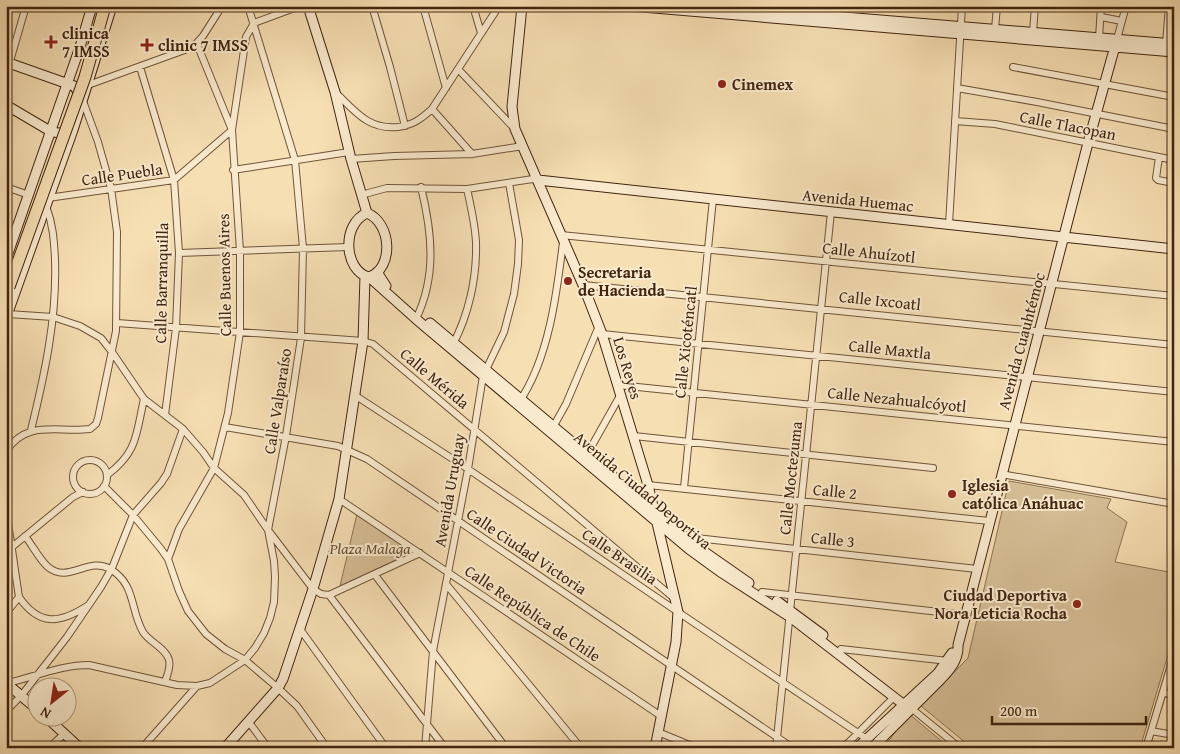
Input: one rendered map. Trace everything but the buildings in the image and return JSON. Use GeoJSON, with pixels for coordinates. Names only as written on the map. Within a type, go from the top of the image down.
{"type":"FeatureCollection","features":[{"type":"Feature","properties":{"kind":"highway"},"geometry":{"type":"LineString","coordinates":[[8,282],[76,82],[98,6]]}},
{"type":"Feature","properties":{"kind":"highway"},"geometry":{"type":"LineString","coordinates":[[8,282],[85,77],[105,6]]}},
{"type":"Feature","properties":{"kind":"street"},"geometry":{"type":"LineString","coordinates":[[6,75],[26,6]]}},
{"type":"Feature","properties":{"kind":"street"},"geometry":{"type":"LineString","coordinates":[[6,259],[92,6]]}},
{"type":"Feature","properties":{"kind":"street"},"geometry":{"type":"LineString","coordinates":[[112,6],[83,101],[7,316],[53,317],[80,326],[101,338],[144,399],[183,429],[204,452],[214,468],[244,495],[314,590],[321,594],[329,595],[420,553]]}},
{"type":"Feature","properties":{"kind":"street"},"geometry":{"type":"LineString","coordinates":[[88,85],[190,49],[197,44],[222,6]]}},
{"type":"Feature","properties":{"kind":"street","name":"Calle Valparaíso"},"geometry":{"type":"LineString","coordinates":[[142,748],[197,686],[210,683],[245,660],[264,633],[274,602],[274,561],[268,530],[286,436],[301,338],[303,248],[295,160],[248,6]]}},
{"type":"Feature","properties":{"kind":"street"},"geometry":{"type":"LineString","coordinates":[[232,130],[246,37],[254,23],[300,6]]}},
{"type":"Feature","properties":{"kind":"street"},"geometry":{"type":"LineString","coordinates":[[225,748],[278,688],[287,670],[314,590],[339,499],[348,449],[370,275],[384,262],[386,252],[385,233],[378,220],[367,213],[361,195],[335,92],[308,6]]}},
{"type":"Feature","properties":{"kind":"street"},"geometry":{"type":"LineString","coordinates":[[372,6],[405,126]]}},
{"type":"Feature","properties":{"kind":"street"},"geometry":{"type":"LineString","coordinates":[[423,6],[446,88]]}},
{"type":"Feature","properties":{"kind":"street"},"geometry":{"type":"LineString","coordinates":[[473,6],[481,33]]}},
{"type":"Feature","properties":{"kind":"street"},"geometry":{"type":"LineString","coordinates":[[335,92],[362,118],[372,124],[382,127],[405,126],[422,119],[432,109],[500,6]]}},
{"type":"Feature","properties":{"kind":"street","name":"Los Reyes"},"geometry":{"type":"LineString","coordinates":[[522,6],[512,106],[515,129],[601,330],[648,485],[678,612],[676,642],[657,742]]}},
{"type":"Feature","properties":{"kind":"street"},"geometry":{"type":"LineString","coordinates":[[630,6],[834,15]]}},
{"type":"Feature","properties":{"kind":"street"},"geometry":{"type":"LineString","coordinates":[[710,6],[834,15],[961,30],[1116,43],[1170,44],[1169,6]]}},
{"type":"Feature","properties":{"kind":"street"},"geometry":{"type":"LineString","coordinates":[[949,224],[962,6]]}},
{"type":"Feature","properties":{"kind":"street"},"geometry":{"type":"LineString","coordinates":[[996,29],[997,6]]}},
{"type":"Feature","properties":{"kind":"street"},"geometry":{"type":"LineString","coordinates":[[1033,32],[1035,6]]}},
{"type":"Feature","properties":{"kind":"street"},"geometry":{"type":"LineString","coordinates":[[1095,6],[1101,7],[1100,38]]}},
{"type":"Feature","properties":{"kind":"street"},"geometry":{"type":"LineString","coordinates":[[1116,43],[1126,6]]}},
{"type":"Feature","properties":{"kind":"street"},"geometry":{"type":"LineString","coordinates":[[1101,17],[1122,21]]}},
{"type":"Feature","properties":{"kind":"street"},"geometry":{"type":"LineString","coordinates":[[961,30],[996,29],[1100,38],[1116,43],[1174,52]]}},
{"type":"Feature","properties":{"kind":"street","name":"Avenida Cuauhtémoc"},"geometry":{"type":"LineString","coordinates":[[907,704],[951,662],[958,645],[1051,283],[1116,43]]}},
{"type":"Feature","properties":{"kind":"street","name":"Calle Buenos Aires"},"geometry":{"type":"LineString","coordinates":[[168,559],[179,529],[214,468],[225,427],[240,332],[240,251],[233,170],[232,130],[197,44]]}},
{"type":"Feature","properties":{"kind":"street"},"geometry":{"type":"LineString","coordinates":[[6,451],[19,436],[31,430],[84,430],[94,427],[98,418],[117,323],[117,232],[111,188],[98,142],[78,89],[8,63]]}},
{"type":"Feature","properties":{"kind":"street","name":"Calle Barranquilla"},"geometry":{"type":"LineString","coordinates":[[140,67],[174,180],[179,253],[176,328],[165,415]]}},
{"type":"Feature","properties":{"kind":"street"},"geometry":{"type":"LineString","coordinates":[[1013,67],[1174,97]]}},
{"type":"Feature","properties":{"kind":"street"},"geometry":{"type":"LineString","coordinates":[[458,69],[515,129]]}},
{"type":"Feature","properties":{"kind":"street"},"geometry":{"type":"LineString","coordinates":[[957,88],[1174,129]]}},
{"type":"Feature","properties":{"kind":"street"},"geometry":{"type":"LineString","coordinates":[[6,105],[50,130],[64,133],[73,130]]}},
{"type":"Feature","properties":{"kind":"street"},"geometry":{"type":"LineString","coordinates":[[432,109],[472,154]]}},
{"type":"Feature","properties":{"kind":"street","name":"Calle Tlacopan"},"geometry":{"type":"LineString","coordinates":[[955,121],[995,124],[1174,160]]}},
{"type":"Feature","properties":{"kind":"street","name":"Calle Puebla"},"geometry":{"type":"LineString","coordinates":[[47,201],[111,188],[174,180],[232,130]]}},
{"type":"Feature","properties":{"kind":"street"},"geometry":{"type":"LineString","coordinates":[[233,170],[295,160],[350,155],[472,154],[523,146]]}},
{"type":"Feature","properties":{"kind":"street"},"geometry":{"type":"LineString","coordinates":[[1159,157],[1156,178],[1174,183]]}},
{"type":"Feature","properties":{"kind":"street"},"geometry":{"type":"LineString","coordinates":[[33,182],[40,176],[44,176],[49,178],[53,185]]}},
{"type":"Feature","properties":{"kind":"street"},"geometry":{"type":"LineString","coordinates":[[361,195],[381,188],[467,189],[508,182],[538,180]]}},
{"type":"Feature","properties":{"kind":"street","name":"Avenida Huemac"},"geometry":{"type":"LineString","coordinates":[[538,180],[1174,249]]}},
{"type":"Feature","properties":{"kind":"street","name":"Avenida Uruguay"},"geometry":{"type":"LineString","coordinates":[[425,748],[433,651],[485,373],[510,317],[517,272],[519,240],[508,182]]}},
{"type":"Feature","properties":{"kind":"street"},"geometry":{"type":"LineString","coordinates":[[6,187],[29,195]]}},
{"type":"Feature","properties":{"kind":"street"},"geometry":{"type":"LineString","coordinates":[[417,317],[427,291],[431,262],[431,236],[421,187]]}},
{"type":"Feature","properties":{"kind":"street"},"geometry":{"type":"LineString","coordinates":[[452,346],[464,322],[469,305],[475,259],[474,223],[467,189]]}},
{"type":"Feature","properties":{"kind":"street","name":"Calle Xicoténcatl"},"geometry":{"type":"LineString","coordinates":[[684,488],[713,199]]}},
{"type":"Feature","properties":{"kind":"street"},"geometry":{"type":"LineString","coordinates":[[31,430],[46,366],[53,317],[55,286],[54,234],[47,201]]}},
{"type":"Feature","properties":{"kind":"street","name":"Calle Moctezuma"},"geometry":{"type":"LineString","coordinates":[[776,748],[831,212]]}},
{"type":"Feature","properties":{"kind":"street"},"geometry":{"type":"LineString","coordinates":[[367,213],[356,221],[351,229],[348,247],[352,260],[370,275]]}},
{"type":"Feature","properties":{"kind":"street"},"geometry":{"type":"LineString","coordinates":[[520,402],[534,376],[548,330],[559,279],[562,238]]}},
{"type":"Feature","properties":{"kind":"street","name":"Calle Ahuízotl"},"geometry":{"type":"LineString","coordinates":[[562,238],[708,249],[1174,296]]}},
{"type":"Feature","properties":{"kind":"street"},"geometry":{"type":"LineString","coordinates":[[179,253],[348,247]]}},
{"type":"Feature","properties":{"kind":"street","name":"Avenida Ciudad Deportiva"},"geometry":{"type":"LineString","coordinates":[[370,275],[690,549],[722,573],[790,613],[894,698],[907,704]]}},
{"type":"Feature","properties":{"kind":"street","name":"Calle Ixcoatl"},"geometry":{"type":"LineString","coordinates":[[583,285],[1174,344]]}},
{"type":"Feature","properties":{"kind":"street","name":"Calle Mérida"},"geometry":{"type":"LineString","coordinates":[[117,323],[301,338],[363,341],[377,347],[675,599]]}},
{"type":"Feature","properties":{"kind":"street"},"geometry":{"type":"LineString","coordinates":[[552,429],[601,330]]}},
{"type":"Feature","properties":{"kind":"street","name":"Calle Maxtla"},"geometry":{"type":"LineString","coordinates":[[601,330],[698,344],[1174,392]]}},
{"type":"Feature","properties":{"kind":"street"},"geometry":{"type":"LineString","coordinates":[[586,458],[619,389]]}},
{"type":"Feature","properties":{"kind":"street","name":"Calle Nezahualcóyotl"},"geometry":{"type":"LineString","coordinates":[[619,389],[694,392],[1174,442]]}},
{"type":"Feature","properties":{"kind":"street","name":"Calle Brasilia"},"geometry":{"type":"LineString","coordinates":[[356,396],[468,469],[867,739]]}},
{"type":"Feature","properties":{"kind":"street"},"geometry":{"type":"LineString","coordinates":[[106,475],[118,466],[135,442],[144,399]]}},
{"type":"Feature","properties":{"kind":"street","name":"Calle Ciudad Victoria"},"geometry":{"type":"LineString","coordinates":[[225,427],[325,443],[348,449],[372,462],[793,748]]}},
{"type":"Feature","properties":{"kind":"street"},"geometry":{"type":"LineString","coordinates":[[6,711],[21,696],[67,637],[112,570],[133,515],[162,483],[183,429]]}},
{"type":"Feature","properties":{"kind":"street"},"geometry":{"type":"LineString","coordinates":[[634,436],[933,468]]}},
{"type":"Feature","properties":{"kind":"street","name":"Avenida Ciudad Deportiva"},"geometry":{"type":"LineString","coordinates":[[586,458],[720,564],[841,649],[960,748]]}},
{"type":"Feature","properties":{"kind":"street"},"geometry":{"type":"LineString","coordinates":[[9,547],[26,536],[73,497],[83,492],[94,493],[104,486],[105,470],[98,462],[87,460],[78,464],[74,469],[73,480],[75,485],[83,492]]}},
{"type":"Feature","properties":{"kind":"street"},"geometry":{"type":"LineString","coordinates":[[1001,474],[1174,504]]}},
{"type":"Feature","properties":{"kind":"street","name":"Calle 2"},"geometry":{"type":"LineString","coordinates":[[648,485],[989,521]]}},
{"type":"Feature","properties":{"kind":"street"},"geometry":{"type":"LineString","coordinates":[[104,486],[133,515],[168,559],[188,611],[199,626],[225,649],[245,660],[297,706],[327,748]]}},
{"type":"Feature","properties":{"kind":"street","name":"Calle República de Chile"},"geometry":{"type":"LineString","coordinates":[[339,499],[661,716]]}},
{"type":"Feature","properties":{"kind":"street"},"geometry":{"type":"LineString","coordinates":[[6,509],[9,547],[19,597],[31,612],[37,617],[46,620],[66,616],[90,604]]}},
{"type":"Feature","properties":{"kind":"street"},"geometry":{"type":"LineString","coordinates":[[26,536],[46,566],[54,571],[68,573],[99,565],[112,570],[122,579],[130,591],[139,625],[144,634],[165,652],[169,658],[165,682]]}},
{"type":"Feature","properties":{"kind":"street","name":"Calle 3"},"geometry":{"type":"LineString","coordinates":[[686,537],[977,569]]}},
{"type":"Feature","properties":{"kind":"street"},"geometry":{"type":"LineString","coordinates":[[375,575],[506,748]]}},
{"type":"Feature","properties":{"kind":"street"},"geometry":{"type":"LineString","coordinates":[[446,584],[581,748]]}},
{"type":"Feature","properties":{"kind":"street"},"geometry":{"type":"LineString","coordinates":[[762,592],[966,614]]}},
{"type":"Feature","properties":{"kind":"street"},"geometry":{"type":"LineString","coordinates":[[329,595],[445,748]]}},
{"type":"Feature","properties":{"kind":"street"},"geometry":{"type":"LineString","coordinates":[[6,613],[19,597]]}},
{"type":"Feature","properties":{"kind":"street"},"geometry":{"type":"LineString","coordinates":[[300,629],[386,748]]}},
{"type":"Feature","properties":{"kind":"street"},"geometry":{"type":"LineString","coordinates":[[841,649],[951,662]]}},
{"type":"Feature","properties":{"kind":"street"},"geometry":{"type":"LineString","coordinates":[[1146,748],[1174,655]]}},
{"type":"Feature","properties":{"kind":"street"},"geometry":{"type":"LineString","coordinates":[[7,683],[77,665],[89,665],[188,687],[197,686]]}},
{"type":"Feature","properties":{"kind":"street"},"geometry":{"type":"LineString","coordinates":[[7,683],[28,702]]}},
{"type":"Feature","properties":{"kind":"street"},"geometry":{"type":"LineString","coordinates":[[1162,693],[1174,694]]}},
{"type":"Feature","properties":{"kind":"street"},"geometry":{"type":"LineString","coordinates":[[842,748],[894,698]]}},
{"type":"Feature","properties":{"kind":"street"},"geometry":{"type":"LineString","coordinates":[[857,748],[907,704]]}},
{"type":"Feature","properties":{"kind":"street"},"geometry":{"type":"LineString","coordinates":[[872,748],[907,704]]}},
{"type":"Feature","properties":{"kind":"street"},"geometry":{"type":"LineString","coordinates":[[248,721],[268,748]]}},
{"type":"Feature","properties":{"kind":"street"},"geometry":{"type":"LineString","coordinates":[[56,726],[80,748]]}},
{"type":"Feature","properties":{"kind":"street"},"geometry":{"type":"LineString","coordinates":[[1151,731],[1174,734]]}},
{"type":"Feature","properties":{"kind":"street"},"geometry":{"type":"LineString","coordinates":[[49,748],[64,734]]}},
{"type":"Feature","properties":{"kind":"street"},"geometry":{"type":"LineString","coordinates":[[657,742],[698,748]]}},
{"type":"Feature","properties":{"kind":"green space","name":"Ciudad Deportiva Nora Leticia Rocha"},"geometry":{"type":"Polygon","coordinates":[[[1009,481],[1111,499],[1107,508],[1127,522],[1115,562],[1174,573],[1174,635],[1140,748],[972,748],[921,706],[968,658],[1009,481]]]}},
{"type":"Feature","properties":{"kind":"green space","name":"Plaza Malaga"},"geometry":{"type":"Polygon","coordinates":[[[357,514],[413,552],[340,586],[357,514]]]}},
{"type":"Feature","properties":{"kind":"green space"},"geometry":{"type":"Polygon","coordinates":[[[909,714],[950,748],[883,748],[909,714]]]}},
{"type":"Feature","properties":{"kind":"place","name":"clinica 7 IMSS"},"geometry":{"type":"Point","coordinates":[51,42]}},
{"type":"Feature","properties":{"kind":"place","name":"clinic 7 IMSS"},"geometry":{"type":"Point","coordinates":[147,45]}},
{"type":"Feature","properties":{"kind":"place","name":"Cinemex"},"geometry":{"type":"Point","coordinates":[722,84]}},
{"type":"Feature","properties":{"kind":"place","name":"Secretaria de Hacienda"},"geometry":{"type":"Point","coordinates":[568,281]}},
{"type":"Feature","properties":{"kind":"place","name":"Iglesia católica Anáhuac"},"geometry":{"type":"Point","coordinates":[952,494]}},
{"type":"Feature","properties":{"kind":"place","name":"Ciudad Deportiva Nora Leticia Rocha"},"geometry":{"type":"Point","coordinates":[1077,604]}}]}
